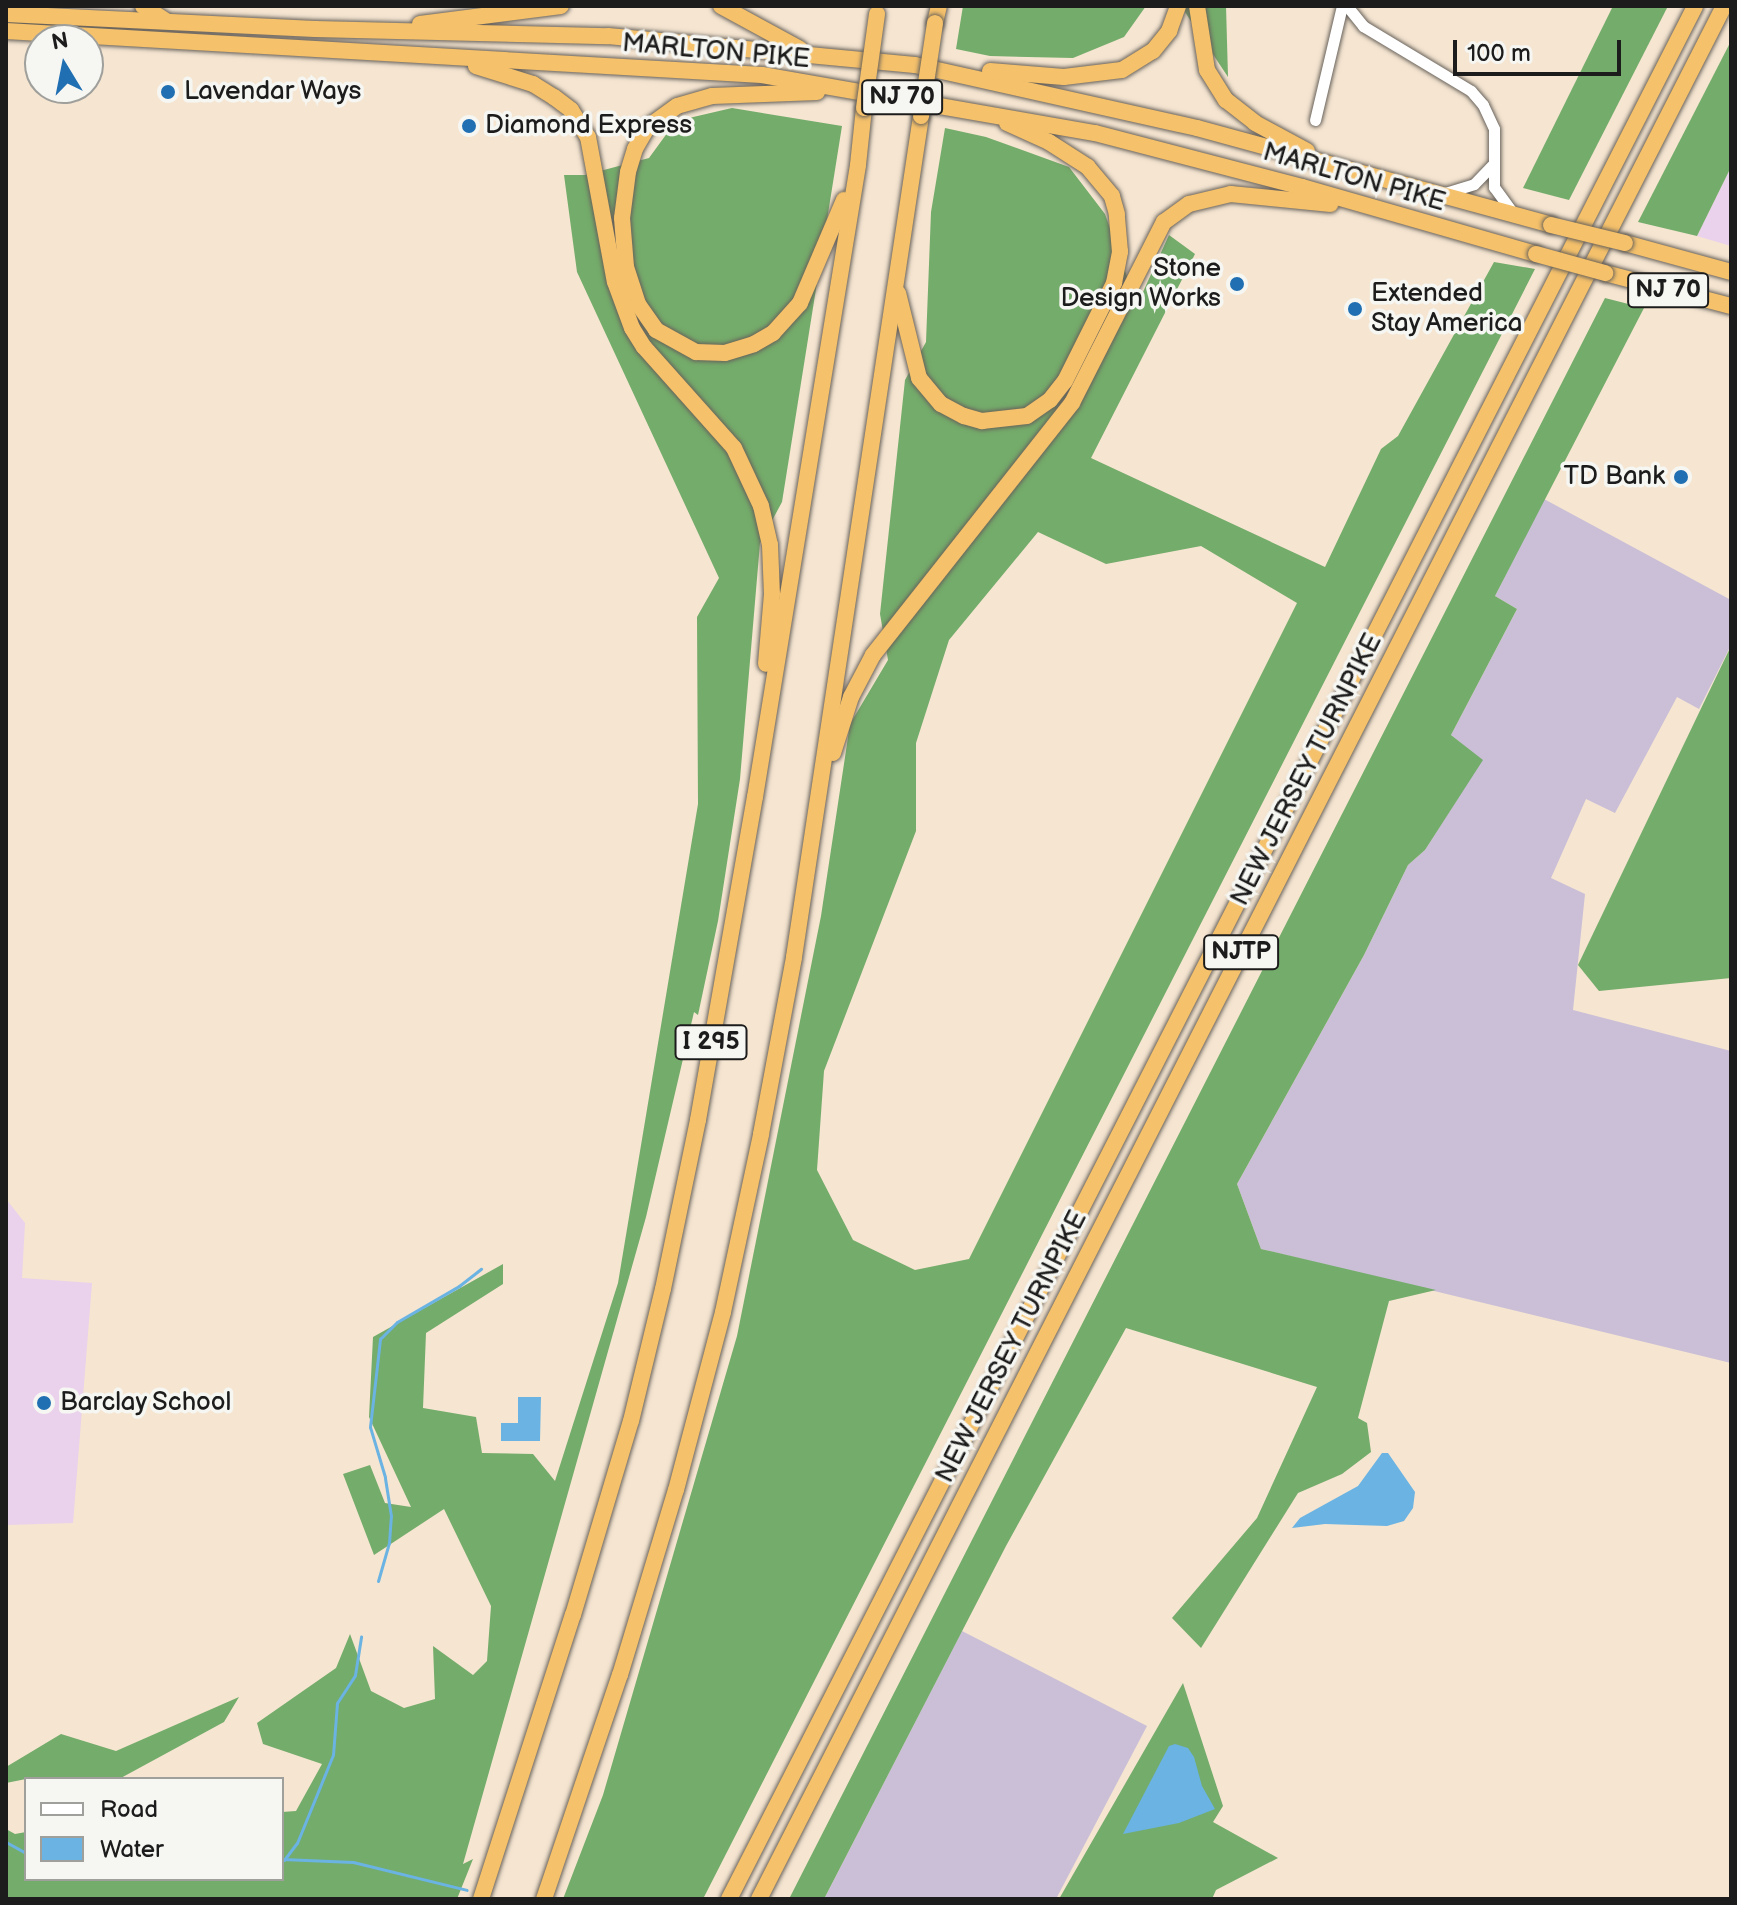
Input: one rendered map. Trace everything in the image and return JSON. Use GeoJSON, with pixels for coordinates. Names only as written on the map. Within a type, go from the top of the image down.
{"type":"FeatureCollection","features":[{"type":"Feature","properties":{"kind":"highway"},"geometry":{"type":"LineString","coordinates":[[143,6],[167,22]]}},
{"type":"Feature","properties":{"kind":"highway"},"geometry":{"type":"LineString","coordinates":[[369,30],[561,6]]}},
{"type":"Feature","properties":{"kind":"highway"},"geometry":{"type":"LineString","coordinates":[[721,6],[809,53]]}},
{"type":"Feature","properties":{"kind":"highway","name":"I 295"},"geometry":{"type":"LineString","coordinates":[[544,1899],[620,1675],[676,1490],[723,1312],[779,1039],[939,6]]}},
{"type":"Feature","properties":{"kind":"highway"},"geometry":{"type":"LineString","coordinates":[[959,73],[999,71],[1064,77],[1122,70],[1153,51],[1169,31],[1178,6]]}},
{"type":"Feature","properties":{"kind":"highway"},"geometry":{"type":"LineString","coordinates":[[1197,6],[1207,70],[1226,100],[1255,123],[1333,165]]}},
{"type":"Feature","properties":{"kind":"highway","name":"NEW JERSEY TURNPIKE"},"geometry":{"type":"LineString","coordinates":[[729,1899],[1695,6]]}},
{"type":"Feature","properties":{"kind":"highway","name":"NEW JERSEY TURNPIKE"},"geometry":{"type":"LineString","coordinates":[[759,1899],[1724,6]]}},
{"type":"Feature","properties":{"kind":"highway","name":"I 295"},"geometry":{"type":"LineString","coordinates":[[481,1899],[573,1615],[645,1367],[698,1120],[755,797],[858,165],[878,10]]}},
{"type":"Feature","properties":{"kind":"highway","name":"MARLTON PIKE"},"geometry":{"type":"LineString","coordinates":[[6,14],[369,30],[608,36],[809,53],[959,73],[1197,128],[1731,272]]}},
{"type":"Feature","properties":{"kind":"highway","name":"MARLTON PIKE"},"geometry":{"type":"LineString","coordinates":[[6,31],[762,75],[1095,133],[1731,306]]}},
{"type":"Feature","properties":{"kind":"highway"},"geometry":{"type":"LineString","coordinates":[[419,54],[495,70],[533,84],[571,110],[592,152],[615,282],[632,328],[644,347],[734,448],[754,486],[770,545],[772,594],[755,797]]}},
{"type":"Feature","properties":{"kind":"highway"},"geometry":{"type":"LineString","coordinates":[[847,91],[712,96],[677,106],[647,128],[628,172],[622,218],[626,267],[645,315],[669,340],[696,352],[736,351],[773,333],[800,303],[811,283],[858,165]]}},
{"type":"Feature","properties":{"kind":"highway"},"geometry":{"type":"LineString","coordinates":[[896,283],[919,378],[941,404],[964,416],[982,421],[1027,416],[1050,400],[1089,337],[1114,283],[1120,252],[1121,232],[1112,196],[1102,181],[1075,157],[984,112]]}},
{"type":"Feature","properties":{"kind":"highway"},"geometry":{"type":"LineString","coordinates":[[817,804],[851,697],[866,667],[885,637],[1072,403],[1164,222],[1189,204],[1231,194],[1377,210]]}},
{"type":"Feature","properties":{"kind":"street"},"geometry":{"type":"LineString","coordinates":[[1315,120],[1345,6]]}},
{"type":"Feature","properties":{"kind":"street"},"geometry":{"type":"LineString","coordinates":[[1345,6],[1363,26],[1471,91],[1483,105],[1494,129],[1493,163],[1497,194],[1519,216]]}},
{"type":"Feature","properties":{"kind":"street"},"geometry":{"type":"LineString","coordinates":[[1433,193],[1466,189],[1482,178],[1493,163]]}},
{"type":"Feature","properties":{"kind":"shaded area"},"geometry":{"type":"Polygon","coordinates":[[[1731,167],[1731,246],[1697,236],[1731,167]]]}},
{"type":"Feature","properties":{"kind":"shaded area"},"geometry":{"type":"Polygon","coordinates":[[[1544,499],[1731,600],[1731,645],[1699,709],[1677,697],[1615,813],[1586,799],[1551,878],[1585,894],[1573,1010],[1731,1051],[1731,1363],[1261,1249],[1237,1184],[1364,955],[1408,865],[1425,850],[1482,760],[1451,735],[1517,609],[1495,596],[1544,499]]]}},
{"type":"Feature","properties":{"kind":"shaded area","name":"Barclay School"},"geometry":{"type":"Polygon","coordinates":[[[6,1199],[25,1223],[22,1278],[92,1283],[73,1523],[6,1525],[6,1199]]]}},
{"type":"Feature","properties":{"kind":"shaded area"},"geometry":{"type":"Polygon","coordinates":[[[962,1631],[1147,1726],[1056,1899],[824,1899],[962,1631]]]}},
{"type":"Feature","properties":{"kind":"green space"},"geometry":{"type":"Polygon","coordinates":[[[963,6],[1146,6],[1124,37],[1073,58],[990,56],[956,49],[963,6]]]}},
{"type":"Feature","properties":{"kind":"green space"},"geometry":{"type":"Polygon","coordinates":[[[1181,6],[1226,6],[1228,77],[1181,6]]]}},
{"type":"Feature","properties":{"kind":"green space"},"geometry":{"type":"Polygon","coordinates":[[[1613,6],[1668,6],[1569,200],[1523,188],[1613,6]]]}},
{"type":"Feature","properties":{"kind":"green space"},"geometry":{"type":"Polygon","coordinates":[[[1731,41],[1731,167],[1697,236],[1638,222],[1731,41]]]}},
{"type":"Feature","properties":{"kind":"green space"},"geometry":{"type":"Polygon","coordinates":[[[732,108],[842,126],[782,502],[760,543],[740,779],[718,921],[698,1015],[694,1012],[646,1217],[463,1864],[473,1859],[457,1899],[6,1899],[6,1829],[15,1834],[24,1832],[24,1881],[284,1881],[284,1812],[296,1811],[322,1764],[263,1744],[257,1723],[336,1668],[350,1634],[371,1691],[404,1708],[435,1699],[433,1646],[473,1675],[487,1661],[491,1606],[444,1509],[374,1555],[343,1474],[370,1465],[385,1503],[411,1507],[369,1417],[373,1337],[503,1264],[503,1284],[426,1333],[423,1408],[476,1417],[482,1453],[533,1454],[555,1481],[618,1283],[698,804],[697,617],[719,578],[577,272],[564,175],[585,175],[649,158],[676,121],[732,108]]]}},
{"type":"Feature","properties":{"kind":"green space"},"geometry":{"type":"Polygon","coordinates":[[[945,128],[986,137],[1069,167],[1105,214],[1137,305],[1169,235],[1195,254],[1091,458],[1325,567],[1381,449],[1398,436],[1494,262],[1535,269],[703,1899],[563,1899],[603,1795],[737,1336],[821,916],[850,724],[888,660],[880,614],[905,380],[926,342],[931,212],[945,128]],[[1038,532],[949,640],[916,743],[916,831],[824,1071],[817,1170],[853,1240],[915,1270],[969,1259],[1297,603],[1201,546],[1106,564],[1038,532]]]}},
{"type":"Feature","properties":{"kind":"green space"},"geometry":{"type":"Polygon","coordinates":[[[1605,298],[1644,308],[1495,596],[1517,609],[1451,735],[1483,760],[1425,850],[1408,865],[1364,955],[1237,1184],[1261,1249],[1436,1290],[1389,1301],[1358,1418],[1367,1423],[1371,1452],[1342,1474],[1298,1493],[1201,1648],[1172,1618],[1257,1518],[1317,1387],[1126,1328],[1006,1546],[824,1899],[789,1899],[1605,298]]]}},
{"type":"Feature","properties":{"kind":"green space"},"geometry":{"type":"Polygon","coordinates":[[[1731,646],[1731,978],[1599,991],[1578,965],[1731,646]]]}},
{"type":"Feature","properties":{"kind":"green space"},"geometry":{"type":"Polygon","coordinates":[[[1183,1683],[1223,1806],[1213,1822],[1278,1858],[1216,1890],[1212,1899],[1059,1899],[1183,1683]]]}},
{"type":"Feature","properties":{"kind":"green space"},"geometry":{"type":"Polygon","coordinates":[[[239,1697],[224,1722],[123,1777],[24,1777],[6,1783],[6,1767],[61,1734],[116,1751],[239,1697]]]}},
{"type":"Feature","properties":{"kind":"water"},"geometry":{"type":"Polygon","coordinates":[[[518,1397],[541,1397],[540,1441],[501,1441],[501,1423],[518,1423],[518,1397]]]}},
{"type":"Feature","properties":{"kind":"water"},"geometry":{"type":"Polygon","coordinates":[[[1382,1453],[1388,1453],[1415,1492],[1413,1508],[1404,1521],[1387,1526],[1325,1524],[1292,1528],[1300,1518],[1358,1486],[1382,1453]]]}},
{"type":"Feature","properties":{"kind":"water"},"geometry":{"type":"Polygon","coordinates":[[[1175,1744],[1188,1748],[1194,1757],[1202,1786],[1215,1809],[1179,1823],[1123,1834],[1169,1746],[1175,1744]]]}},
{"type":"Feature","properties":{"kind":"waterway"},"geometry":{"type":"LineString","coordinates":[[378,1581],[389,1543],[391,1516],[385,1477],[370,1427],[380,1339],[397,1322],[459,1286],[481,1269]]}},
{"type":"Feature","properties":{"kind":"waterway"},"geometry":{"type":"LineString","coordinates":[[284,1860],[297,1843],[333,1755],[337,1703],[355,1675],[361,1636]]}},
{"type":"Feature","properties":{"kind":"waterway"},"geometry":{"type":"LineString","coordinates":[[6,1842],[24,1852]]}},
{"type":"Feature","properties":{"kind":"waterway"},"geometry":{"type":"LineString","coordinates":[[284,1859],[353,1862],[467,1890]]}},
{"type":"Feature","properties":{"kind":"place","name":"Lavendar Ways"},"geometry":{"type":"Point","coordinates":[168,92]}},
{"type":"Feature","properties":{"kind":"place","name":"Diamond Express"},"geometry":{"type":"Point","coordinates":[469,126]}},
{"type":"Feature","properties":{"kind":"place","name":"Stone Design Works"},"geometry":{"type":"Point","coordinates":[1237,284]}},
{"type":"Feature","properties":{"kind":"place","name":"Extended Stay America"},"geometry":{"type":"Point","coordinates":[1355,309]}},
{"type":"Feature","properties":{"kind":"place","name":"TD Bank"},"geometry":{"type":"Point","coordinates":[1681,477]}},
{"type":"Feature","properties":{"kind":"place","name":"Barclay School"},"geometry":{"type":"Point","coordinates":[44,1403]}}]}
